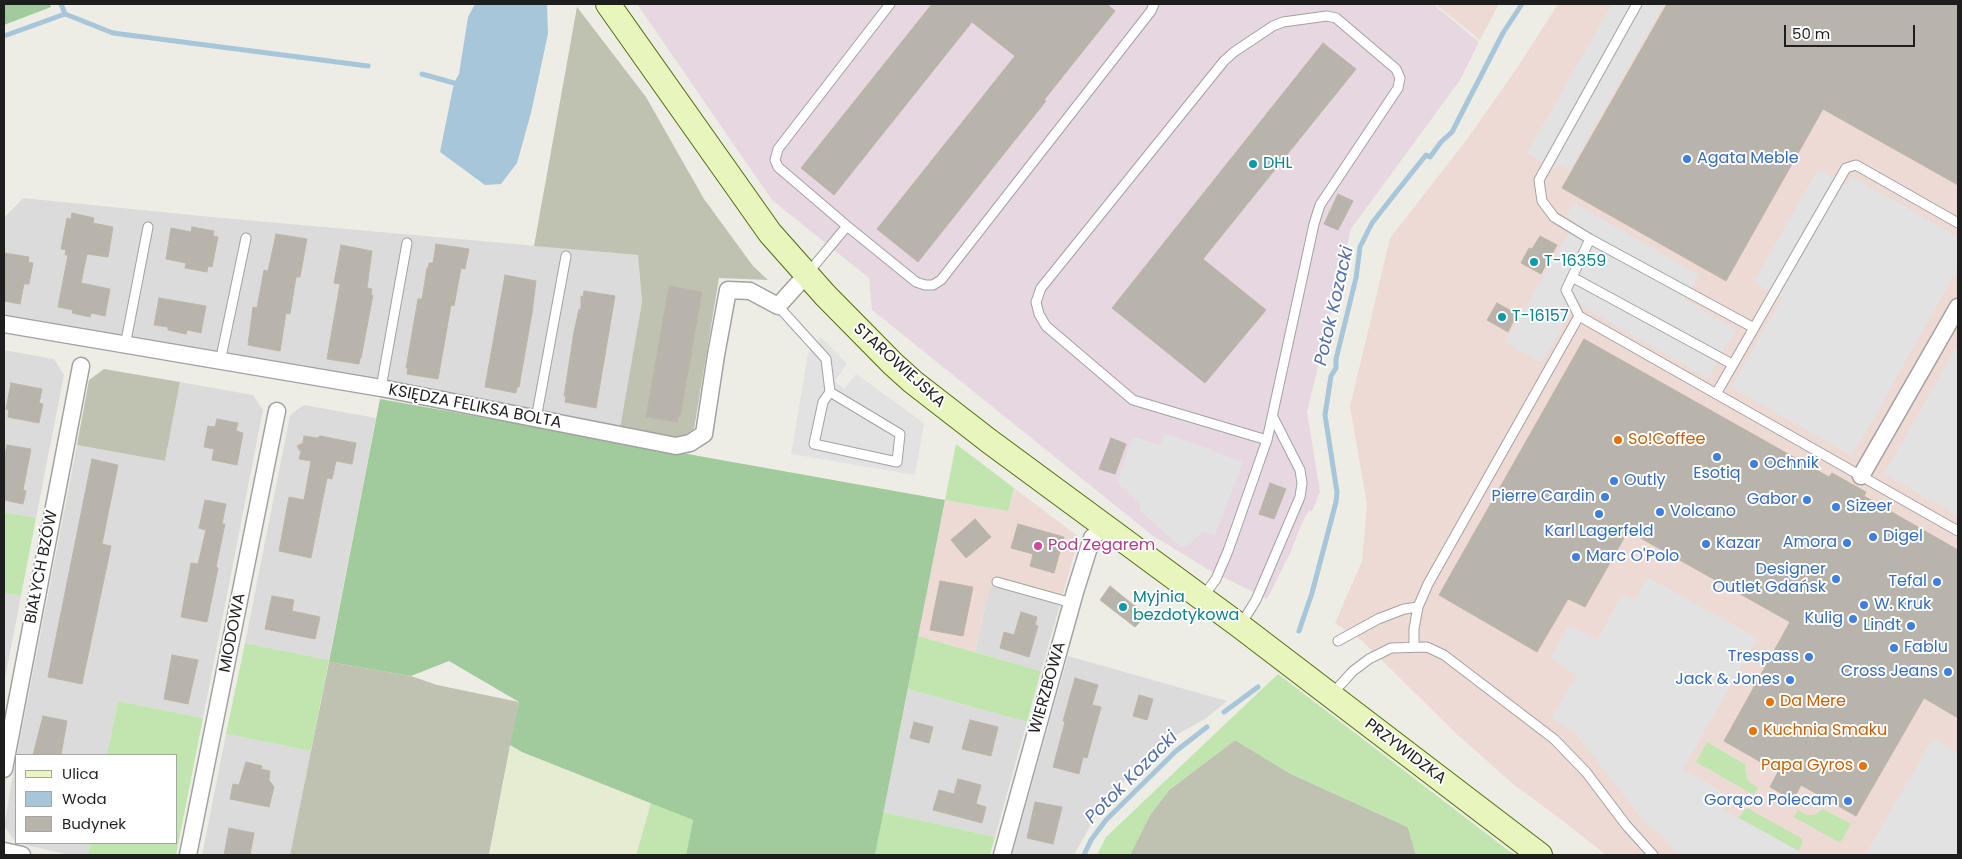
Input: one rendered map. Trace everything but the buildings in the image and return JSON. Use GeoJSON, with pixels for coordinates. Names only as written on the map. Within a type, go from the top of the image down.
{"type":"FeatureCollection","features":[{"type":"Feature","properties":{"kind":"street","name":"STAROWIEJSKA"},"geometry":{"type":"LineString","coordinates":[[608,4],[770,232],[846,318],[913,382],[1270,649]]}},
{"type":"Feature","properties":{"kind":"street"},"geometry":{"type":"LineString","coordinates":[[778,306],[806,275]]}},
{"type":"Feature","properties":{"kind":"street","name":"KSIĘDZA FELIKSA BOLTA"},"geometry":{"type":"LineString","coordinates":[[4,324],[381,388],[676,446],[690,443],[704,434],[728,290],[750,291],[778,306]]}},
{"type":"Feature","properties":{"kind":"street"},"geometry":{"type":"LineString","coordinates":[[1861,476],[1958,308]]}},
{"type":"Feature","properties":{"kind":"street","name":"BIAŁYCH BZÓW"},"geometry":{"type":"LineString","coordinates":[[4,769],[80,366]]}},
{"type":"Feature","properties":{"kind":"street","name":"MIODOWA"},"geometry":{"type":"LineString","coordinates":[[188,855],[277,410]]}},
{"type":"Feature","properties":{"kind":"street","name":"WIERZBOWA"},"geometry":{"type":"LineString","coordinates":[[1002,855],[1092,538],[1104,526]]}},
{"type":"Feature","properties":{"kind":"street","name":"PRZYWIDZKA"},"geometry":{"type":"LineString","coordinates":[[1270,649],[1540,855]]}},
{"type":"Feature","properties":{"kind":"street"},"geometry":{"type":"LineString","coordinates":[[4,851],[22,855]]}},
{"type":"Feature","properties":{"kind":"lane"},"geometry":{"type":"LineString","coordinates":[[890,4],[778,149],[775,160],[778,166],[847,226],[916,282],[925,285],[933,285],[941,280],[1151,11],[1154,4]]}},
{"type":"Feature","properties":{"kind":"lane"},"geometry":{"type":"LineString","coordinates":[[1637,4],[1539,180],[1542,201],[1554,217],[1590,239],[1754,328]]}},
{"type":"Feature","properties":{"kind":"lane"},"geometry":{"type":"LineString","coordinates":[[1202,598],[1216,580],[1228,551],[1267,440],[1314,224],[1320,205],[1398,88],[1400,78],[1396,69],[1336,18],[1327,16],[1283,22],[1272,26],[1224,61],[1041,288],[1036,302],[1039,314],[1046,326],[1133,400],[1267,440]]}},
{"type":"Feature","properties":{"kind":"lane"},"geometry":{"type":"LineString","coordinates":[[1716,394],[1846,168],[1856,165],[1958,223]]}},
{"type":"Feature","properties":{"kind":"lane"},"geometry":{"type":"LineString","coordinates":[[806,275],[847,226]]}},
{"type":"Feature","properties":{"kind":"lane"},"geometry":{"type":"LineString","coordinates":[[125,346],[148,228]]}},
{"type":"Feature","properties":{"kind":"lane"},"geometry":{"type":"LineString","coordinates":[[220,362],[246,238]]}},
{"type":"Feature","properties":{"kind":"lane"},"geometry":{"type":"LineString","coordinates":[[1590,239],[1566,290],[1579,316],[1958,531]]}},
{"type":"Feature","properties":{"kind":"lane"},"geometry":{"type":"LineString","coordinates":[[381,388],[407,243]]}},
{"type":"Feature","properties":{"kind":"lane"},"geometry":{"type":"LineString","coordinates":[[536,419],[566,256]]}},
{"type":"Feature","properties":{"kind":"lane"},"geometry":{"type":"LineString","coordinates":[[1572,277],[1732,364]]}},
{"type":"Feature","properties":{"kind":"lane"},"geometry":{"type":"LineString","coordinates":[[778,306],[826,359],[830,392],[822,402],[814,444],[897,462],[900,434],[830,392]]}},
{"type":"Feature","properties":{"kind":"lane"},"geometry":{"type":"LineString","coordinates":[[1414,646],[1414,629],[1418,607],[1451,540],[1579,316]]}},
{"type":"Feature","properties":{"kind":"lane"},"geometry":{"type":"LineString","coordinates":[[1240,626],[1256,600],[1300,497],[1302,483],[1300,470],[1273,417]]}},
{"type":"Feature","properties":{"kind":"lane"},"geometry":{"type":"LineString","coordinates":[[997,582],[1072,603]]}},
{"type":"Feature","properties":{"kind":"lane"},"geometry":{"type":"LineString","coordinates":[[1338,641],[1378,620],[1404,609],[1418,607]]}},
{"type":"Feature","properties":{"kind":"lane"},"geometry":{"type":"LineString","coordinates":[[1330,696],[1353,670],[1369,659],[1391,648],[1427,647],[1444,655],[1554,739],[1586,772],[1626,825],[1653,855]]}},
{"type":"Feature","properties":{"kind":"shaded area"},"geometry":{"type":"Polygon","coordinates":[[[637,4],[1433,4],[1479,42],[1460,80],[1351,229],[1307,412],[1320,492],[1312,511],[1309,510],[1302,523],[1291,551],[1267,599],[1207,569],[1152,535],[872,310],[869,278],[772,200],[637,4]]]}},
{"type":"Feature","properties":{"kind":"shaded area"},"geometry":{"type":"Polygon","coordinates":[[[1435,4],[1499,4],[1480,40],[1435,4]]]}},
{"type":"Feature","properties":{"kind":"shaded area"},"geometry":{"type":"Polygon","coordinates":[[[1558,4],[1958,4],[1958,855],[1606,855],[1513,784],[1459,736],[1362,641],[1335,623],[1362,561],[1367,504],[1350,407],[1390,238],[1468,138],[1519,65],[1558,4]]]}},
{"type":"Feature","properties":{"kind":"shaded area"},"geometry":{"type":"Polygon","coordinates":[[[1612,4],[1664,4],[1570,170],[1558,164],[1555,169],[1527,153],[1612,4]]]}},
{"type":"Feature","properties":{"kind":"shaded area"},"geometry":{"type":"Polygon","coordinates":[[[577,7],[646,97],[704,199],[753,266],[768,280],[719,278],[694,429],[679,439],[620,428],[642,302],[638,255],[534,246],[577,7]]]}},
{"type":"Feature","properties":{"kind":"shaded area"},"geometry":{"type":"Polygon","coordinates":[[[1818,169],[1846,185],[1851,176],[1958,237],[1958,269],[1852,456],[1731,387],[1782,298],[1754,282],[1818,169]]]}},
{"type":"Feature","properties":{"kind":"shaded area"},"geometry":{"type":"Polygon","coordinates":[[[23,198],[638,255],[642,302],[620,428],[4,316],[4,218],[23,198]]]}},
{"type":"Feature","properties":{"kind":"shaded area"},"geometry":{"type":"Polygon","coordinates":[[[1574,203],[1699,275],[1685,300],[1736,329],[1708,379],[1577,303],[1541,363],[1505,342],[1575,222],[1566,216],[1574,203]]]}},
{"type":"Feature","properties":{"kind":"shaded area"},"geometry":{"type":"Polygon","coordinates":[[[821,337],[847,364],[835,381],[844,389],[856,374],[924,423],[915,475],[791,454],[808,353],[821,337]]]}},
{"type":"Feature","properties":{"kind":"shaded area"},"geometry":{"type":"Polygon","coordinates":[[[1958,344],[1958,516],[1884,474],[1958,344]]]}},
{"type":"Feature","properties":{"kind":"shaded area"},"geometry":{"type":"Polygon","coordinates":[[[4,350],[54,359],[64,375],[36,518],[4,512],[4,350]]]}},
{"type":"Feature","properties":{"kind":"shaded area"},"geometry":{"type":"Polygon","coordinates":[[[104,369],[180,382],[165,461],[77,445],[89,380],[104,369]]]}},
{"type":"Feature","properties":{"kind":"shaded area"},"geometry":{"type":"Polygon","coordinates":[[[180,382],[253,395],[263,410],[203,718],[118,701],[107,754],[17,754],[77,445],[165,461],[180,382]]]}},
{"type":"Feature","properties":{"kind":"shaded area"},"geometry":{"type":"Polygon","coordinates":[[[304,405],[376,418],[329,660],[245,643],[290,415],[304,405]]]}},
{"type":"Feature","properties":{"kind":"shaded area"},"geometry":{"type":"Polygon","coordinates":[[[1165,433],[1243,462],[1215,535],[1204,531],[1189,544],[1181,547],[1141,512],[1139,503],[1117,483],[1133,437],[1160,445],[1165,433]]]}},
{"type":"Feature","properties":{"kind":"shaded area"},"geometry":{"type":"Polygon","coordinates":[[[1014,488],[1079,537],[1060,605],[990,586],[975,652],[918,636],[945,500],[1008,511],[1014,488]]]}},
{"type":"Feature","properties":{"kind":"shaded area"},"geometry":{"type":"Polygon","coordinates":[[[1647,577],[1758,638],[1683,769],[1731,797],[1724,810],[1806,855],[1681,855],[1672,848],[1661,834],[1649,828],[1575,733],[1551,718],[1577,675],[1550,659],[1569,625],[1597,640],[1622,594],[1634,600],[1647,577]]]}},
{"type":"Feature","properties":{"kind":"shaded area"},"geometry":{"type":"Polygon","coordinates":[[[990,586],[1060,605],[1041,671],[975,652],[990,586]]]}},
{"type":"Feature","properties":{"kind":"shaded area"},"geometry":{"type":"Polygon","coordinates":[[[4,593],[21,596],[4,683],[4,593]]]}},
{"type":"Feature","properties":{"kind":"shaded area"},"geometry":{"type":"Polygon","coordinates":[[[1068,656],[1227,701],[1205,719],[1151,749],[1097,814],[1074,855],[1012,855],[1068,656]]]}},
{"type":"Feature","properties":{"kind":"shaded area"},"geometry":{"type":"Polygon","coordinates":[[[329,662],[411,676],[437,685],[519,702],[489,855],[290,855],[329,662]]]}},
{"type":"Feature","properties":{"kind":"shaded area"},"geometry":{"type":"Polygon","coordinates":[[[908,689],[1027,722],[995,837],[883,812],[908,689]]]}},
{"type":"Feature","properties":{"kind":"shaded area"},"geometry":{"type":"Polygon","coordinates":[[[226,734],[311,751],[290,855],[202,855],[226,734]]]}},
{"type":"Feature","properties":{"kind":"shaded area"},"geometry":{"type":"Polygon","coordinates":[[[1933,738],[1958,753],[1958,855],[1865,855],[1933,738]]]}},
{"type":"Feature","properties":{"kind":"shaded area"},"geometry":{"type":"Polygon","coordinates":[[[1235,740],[1291,774],[1408,827],[1416,855],[1130,855],[1150,815],[1169,790],[1235,740]]]}},
{"type":"Feature","properties":{"kind":"shaded area"},"geometry":{"type":"Polygon","coordinates":[[[510,745],[522,752],[651,803],[636,855],[489,855],[510,745]]]}},
{"type":"Feature","properties":{"kind":"shaded area"},"geometry":{"type":"Polygon","coordinates":[[[15,764],[15,842],[4,826],[15,764]]]}},
{"type":"Feature","properties":{"kind":"shaded area"},"geometry":{"type":"Polygon","coordinates":[[[21,844],[90,844],[88,855],[70,855],[21,844]]]}},
{"type":"Feature","properties":{"kind":"green space"},"geometry":{"type":"Polygon","coordinates":[[[4,4],[50,4],[51,7],[4,25],[4,4]]]}},
{"type":"Feature","properties":{"kind":"green space"},"geometry":{"type":"Polygon","coordinates":[[[380,399],[945,500],[875,855],[686,855],[693,820],[522,752],[510,745],[519,702],[449,661],[411,676],[329,662],[380,399]]]}},
{"type":"Feature","properties":{"kind":"green space"},"geometry":{"type":"Polygon","coordinates":[[[956,444],[1014,488],[1008,511],[945,500],[956,444]]]}},
{"type":"Feature","properties":{"kind":"green space"},"geometry":{"type":"Polygon","coordinates":[[[4,512],[36,518],[21,596],[4,593],[4,512]]]}},
{"type":"Feature","properties":{"kind":"green space"},"geometry":{"type":"Polygon","coordinates":[[[918,636],[1041,671],[1027,722],[908,689],[918,636]]]}},
{"type":"Feature","properties":{"kind":"green space"},"geometry":{"type":"Polygon","coordinates":[[[245,643],[329,660],[311,751],[226,734],[245,643]]]}},
{"type":"Feature","properties":{"kind":"green space"},"geometry":{"type":"Polygon","coordinates":[[[1278,674],[1515,855],[1416,855],[1408,827],[1291,774],[1235,740],[1169,790],[1150,815],[1130,855],[1097,855],[1106,837],[1278,674]]]}},
{"type":"Feature","properties":{"kind":"green space"},"geometry":{"type":"Polygon","coordinates":[[[118,701],[203,718],[176,855],[88,855],[90,844],[178,844],[178,754],[107,754],[118,701]]]}},
{"type":"Feature","properties":{"kind":"green space"},"geometry":{"type":"Polygon","coordinates":[[[1707,742],[1746,765],[1745,770],[1748,781],[1758,788],[1754,795],[1696,762],[1707,742]]]}},
{"type":"Feature","properties":{"kind":"green space"},"geometry":{"type":"Polygon","coordinates":[[[651,803],[693,820],[686,855],[636,855],[651,803]]]}},
{"type":"Feature","properties":{"kind":"green space"},"geometry":{"type":"Polygon","coordinates":[[[1745,809],[1749,809],[1801,838],[1803,842],[1798,851],[1739,818],[1745,809]]]}},
{"type":"Feature","properties":{"kind":"green space"},"geometry":{"type":"Polygon","coordinates":[[[1823,809],[1851,824],[1840,843],[1794,817],[1798,810],[1807,815],[1814,815],[1823,809]]]}},
{"type":"Feature","properties":{"kind":"green space"},"geometry":{"type":"Polygon","coordinates":[[[883,812],[995,837],[990,855],[875,855],[883,812]]]}},
{"type":"Feature","properties":{"kind":"water"},"geometry":{"type":"Polygon","coordinates":[[[475,4],[547,4],[548,34],[531,113],[517,163],[501,184],[485,185],[440,152],[454,83],[459,74],[468,17],[475,4]]]}},
{"type":"Feature","properties":{"kind":"waterway"},"geometry":{"type":"LineString","coordinates":[[61,4],[65,14]]}},
{"type":"Feature","properties":{"kind":"waterway","name":"Potok Kozacki"},"geometry":{"type":"LineString","coordinates":[[1299,631],[1312,593],[1336,502],[1337,492],[1325,415],[1331,376],[1336,368],[1336,359],[1356,278],[1360,247],[1372,223],[1426,155],[1430,157],[1441,142],[1452,132],[1503,33],[1522,4]]}},
{"type":"Feature","properties":{"kind":"waterway"},"geometry":{"type":"LineString","coordinates":[[4,36],[65,14],[113,33],[368,66]]}},
{"type":"Feature","properties":{"kind":"waterway"},"geometry":{"type":"LineString","coordinates":[[422,74],[454,83]]}},
{"type":"Feature","properties":{"kind":"waterway","name":"Potok Kozacki"},"geometry":{"type":"LineString","coordinates":[[1224,712],[1258,687]]}},
{"type":"Feature","properties":{"kind":"waterway","name":"Potok Kozacki"},"geometry":{"type":"LineString","coordinates":[[1084,855],[1091,840],[1106,820],[1176,751],[1207,727]]}},
{"type":"Feature","properties":{"kind":"place","name":"Agata Meble"},"geometry":{"type":"Point","coordinates":[1687,159]}},
{"type":"Feature","properties":{"kind":"place","name":"DHL"},"geometry":{"type":"Point","coordinates":[1253,164]}},
{"type":"Feature","properties":{"kind":"place","name":"T-16359"},"geometry":{"type":"Point","coordinates":[1534,262]}},
{"type":"Feature","properties":{"kind":"place","name":"T-16157"},"geometry":{"type":"Point","coordinates":[1502,317]}},
{"type":"Feature","properties":{"kind":"place","name":"So!Coffee"},"geometry":{"type":"Point","coordinates":[1618,440]}},
{"type":"Feature","properties":{"kind":"place","name":"Esotiq"},"geometry":{"type":"Point","coordinates":[1717,457]}},
{"type":"Feature","properties":{"kind":"place","name":"Ochnik"},"geometry":{"type":"Point","coordinates":[1754,464]}},
{"type":"Feature","properties":{"kind":"place","name":"Outly"},"geometry":{"type":"Point","coordinates":[1614,481]}},
{"type":"Feature","properties":{"kind":"place","name":"Pierre Cardin"},"geometry":{"type":"Point","coordinates":[1605,497]}},
{"type":"Feature","properties":{"kind":"place","name":"Gabor"},"geometry":{"type":"Point","coordinates":[1807,500]}},
{"type":"Feature","properties":{"kind":"place","name":"Sizeer"},"geometry":{"type":"Point","coordinates":[1836,507]}},
{"type":"Feature","properties":{"kind":"place","name":"Volcano"},"geometry":{"type":"Point","coordinates":[1660,512]}},
{"type":"Feature","properties":{"kind":"place","name":"Karl Lagerfeld"},"geometry":{"type":"Point","coordinates":[1599,514]}},
{"type":"Feature","properties":{"kind":"place","name":"Digel"},"geometry":{"type":"Point","coordinates":[1873,537]}},
{"type":"Feature","properties":{"kind":"place","name":"Amora"},"geometry":{"type":"Point","coordinates":[1847,543]}},
{"type":"Feature","properties":{"kind":"place","name":"Kazar"},"geometry":{"type":"Point","coordinates":[1706,544]}},
{"type":"Feature","properties":{"kind":"place","name":"Pod Zegarem"},"geometry":{"type":"Point","coordinates":[1038,546]}},
{"type":"Feature","properties":{"kind":"place","name":"Marc O'Polo"},"geometry":{"type":"Point","coordinates":[1576,557]}},
{"type":"Feature","properties":{"kind":"place","name":"Designer Outlet Gdańsk"},"geometry":{"type":"Point","coordinates":[1836,579]}},
{"type":"Feature","properties":{"kind":"place","name":"Tefal"},"geometry":{"type":"Point","coordinates":[1937,582]}},
{"type":"Feature","properties":{"kind":"place","name":"W. Kruk"},"geometry":{"type":"Point","coordinates":[1864,605]}},
{"type":"Feature","properties":{"kind":"place","name":"Myjnia bezdotykowa"},"geometry":{"type":"Point","coordinates":[1123,607]}},
{"type":"Feature","properties":{"kind":"place","name":"Kulig"},"geometry":{"type":"Point","coordinates":[1853,619]}},
{"type":"Feature","properties":{"kind":"place","name":"Lindt"},"geometry":{"type":"Point","coordinates":[1911,626]}},
{"type":"Feature","properties":{"kind":"place","name":"Fablu"},"geometry":{"type":"Point","coordinates":[1894,648]}},
{"type":"Feature","properties":{"kind":"place","name":"Trespass"},"geometry":{"type":"Point","coordinates":[1809,657]}},
{"type":"Feature","properties":{"kind":"place","name":"Cross Jeans"},"geometry":{"type":"Point","coordinates":[1948,672]}},
{"type":"Feature","properties":{"kind":"place","name":"Jack & Jones"},"geometry":{"type":"Point","coordinates":[1790,680]}},
{"type":"Feature","properties":{"kind":"place","name":"Da Mere"},"geometry":{"type":"Point","coordinates":[1770,702]}},
{"type":"Feature","properties":{"kind":"place","name":"Kuchnia Smaku"},"geometry":{"type":"Point","coordinates":[1753,731]}},
{"type":"Feature","properties":{"kind":"place","name":"Papa Gyros"},"geometry":{"type":"Point","coordinates":[1863,766]}},
{"type":"Feature","properties":{"kind":"place","name":"Gorąco Polecam"},"geometry":{"type":"Point","coordinates":[1848,801]}}]}
